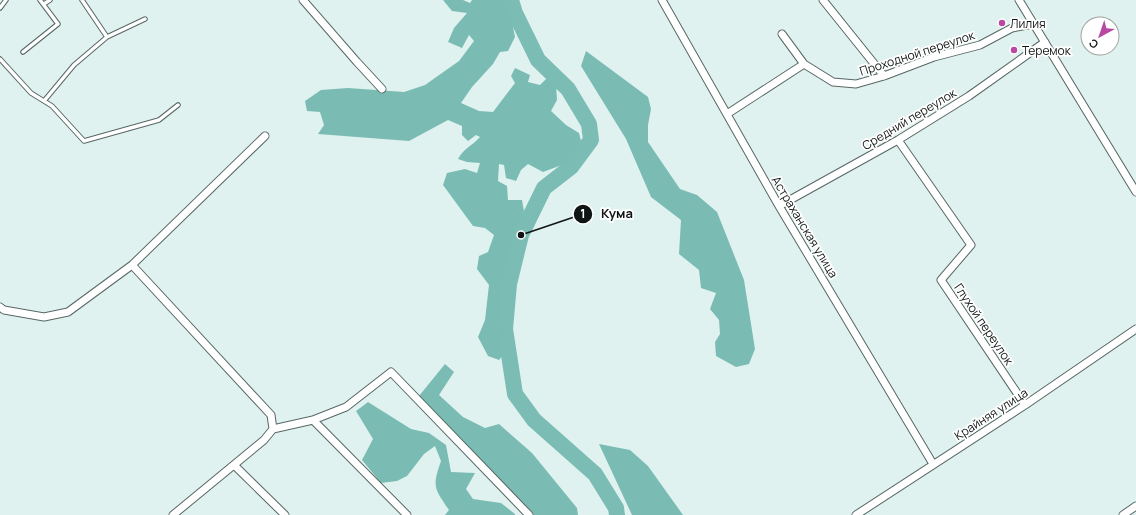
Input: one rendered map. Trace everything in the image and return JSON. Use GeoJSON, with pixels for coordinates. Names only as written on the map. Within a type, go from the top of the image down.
{"type":"FeatureCollection","features":[{"type":"Feature","properties":{"kind":"street"},"geometry":{"type":"LineString","coordinates":[[303,0],[382,89]]}},
{"type":"Feature","properties":{"kind":"street","name":"Астраханская улица"},"geometry":{"type":"LineString","coordinates":[[662,0],[779,206],[933,464]]}},
{"type":"Feature","properties":{"kind":"street"},"geometry":{"type":"LineString","coordinates":[[823,0],[884,76]]}},
{"type":"Feature","properties":{"kind":"street"},"geometry":{"type":"LineString","coordinates":[[1019,0],[1136,192]]}},
{"type":"Feature","properties":{"kind":"street","name":"Проходной переулок"},"geometry":{"type":"LineString","coordinates":[[804,64],[833,82],[856,84],[884,76],[934,58],[980,45],[1012,28],[1033,24]]}},
{"type":"Feature","properties":{"kind":"street"},"geometry":{"type":"LineString","coordinates":[[727,114],[804,64],[782,34]]}},
{"type":"Feature","properties":{"kind":"street","name":"Средний переулок"},"geometry":{"type":"LineString","coordinates":[[779,206],[898,140],[969,96],[1045,42]]}},
{"type":"Feature","properties":{"kind":"street"},"geometry":{"type":"LineString","coordinates":[[0,307],[4,310],[44,317],[68,312],[132,265],[265,136]]}},
{"type":"Feature","properties":{"kind":"street","name":"Глухой переулок"},"geometry":{"type":"LineString","coordinates":[[898,140],[971,245],[941,280],[1025,405]]}},
{"type":"Feature","properties":{"kind":"street"},"geometry":{"type":"LineString","coordinates":[[132,265],[271,415],[273,429]]}},
{"type":"Feature","properties":{"kind":"street","name":"Крайняя улица"},"geometry":{"type":"LineString","coordinates":[[856,515],[1025,405],[1136,329]]}},
{"type":"Feature","properties":{"kind":"street"},"geometry":{"type":"LineString","coordinates":[[173,515],[264,440],[273,429],[313,420],[346,407],[392,372],[529,515]]}},
{"type":"Feature","properties":{"kind":"street"},"geometry":{"type":"LineString","coordinates":[[313,420],[407,515]]}},
{"type":"Feature","properties":{"kind":"street"},"geometry":{"type":"LineString","coordinates":[[234,465],[285,515]]}},
{"type":"Feature","properties":{"kind":"street"},"geometry":{"type":"LineString","coordinates":[[1123,515],[1136,506]]}},
{"type":"Feature","properties":{"kind":"lane"},"geometry":{"type":"LineString","coordinates":[[0,8],[6,0]]}},
{"type":"Feature","properties":{"kind":"lane"},"geometry":{"type":"LineString","coordinates":[[23,52],[58,24],[40,0]]}},
{"type":"Feature","properties":{"kind":"lane"},"geometry":{"type":"LineString","coordinates":[[44,4],[50,0]]}},
{"type":"Feature","properties":{"kind":"lane"},"geometry":{"type":"LineString","coordinates":[[82,0],[107,37]]}},
{"type":"Feature","properties":{"kind":"lane"},"geometry":{"type":"LineString","coordinates":[[44,101],[74,66],[107,37],[145,19]]}},
{"type":"Feature","properties":{"kind":"lane"},"geometry":{"type":"LineString","coordinates":[[0,59],[31,93],[52,106],[84,141],[159,120],[178,105]]}},
{"type":"Feature","properties":{"kind":"shaded area"},"geometry":{"type":"Polygon","coordinates":[[[443,0],[463,0],[470,3],[472,0],[503,0],[511,17],[515,37],[508,51],[500,52],[493,64],[472,87],[461,103],[479,111],[493,112],[515,83],[511,76],[515,68],[530,75],[528,82],[540,85],[547,78],[556,84],[557,100],[551,111],[566,125],[579,133],[581,141],[567,163],[543,172],[528,164],[521,170],[516,181],[506,178],[504,165],[499,164],[498,181],[507,186],[508,200],[522,200],[524,211],[503,282],[499,323],[504,354],[499,360],[488,356],[478,337],[485,320],[489,285],[477,269],[479,256],[488,252],[494,235],[485,228],[473,226],[443,185],[447,173],[465,169],[477,173],[480,163],[467,162],[458,159],[463,152],[480,137],[476,135],[468,141],[462,135],[462,126],[448,120],[409,141],[318,134],[324,125],[320,112],[307,111],[305,101],[321,90],[348,88],[404,92],[425,85],[459,61],[474,41],[469,35],[462,48],[448,42],[454,28],[467,13],[452,11],[443,0]]]}},
{"type":"Feature","properties":{"kind":"shaded area"},"geometry":{"type":"Polygon","coordinates":[[[586,51],[648,97],[651,109],[648,125],[648,142],[680,189],[697,195],[717,212],[744,280],[755,349],[749,364],[736,367],[716,356],[715,342],[720,334],[719,320],[710,309],[716,293],[701,288],[699,270],[679,254],[681,220],[651,197],[626,139],[581,66],[586,51]]]}},
{"type":"Feature","properties":{"kind":"shaded area"},"geometry":{"type":"Polygon","coordinates":[[[445,364],[454,372],[439,395],[463,417],[485,428],[499,424],[532,453],[577,508],[578,515],[533,515],[419,396],[445,364]]]}},
{"type":"Feature","properties":{"kind":"shaded area"},"geometry":{"type":"Polygon","coordinates":[[[368,402],[411,429],[429,433],[446,445],[451,472],[475,473],[466,489],[473,499],[501,503],[515,515],[445,515],[449,510],[440,497],[436,487],[436,477],[441,461],[435,446],[424,454],[407,476],[397,481],[381,483],[362,460],[373,439],[356,411],[368,402]]]}},
{"type":"Feature","properties":{"kind":"shaded area"},"geometry":{"type":"Polygon","coordinates":[[[599,444],[630,450],[648,466],[683,515],[632,515],[599,444]]]}},
{"type":"Feature","properties":{"kind":"waterway"},"geometry":{"type":"LineString","coordinates":[[395,114],[478,59],[491,0]]}},
{"type":"Feature","properties":{"kind":"waterway"},"geometry":{"type":"LineString","coordinates":[[511,0],[515,13],[538,60],[568,89],[589,124],[591,140],[571,167],[544,188],[521,235],[509,284],[505,329],[515,394],[534,420],[595,474],[616,508],[617,515]]}},
{"type":"Feature","properties":{"kind":"place","name":"Лилия"},"geometry":{"type":"Point","coordinates":[1002,23]}},
{"type":"Feature","properties":{"kind":"place","name":"Теремок"},"geometry":{"type":"Point","coordinates":[1014,50]}},
{"type":"Feature","properties":{"kind":"place","name":"Кума"},"geometry":{"type":"Point","coordinates":[521,235]}}]}
